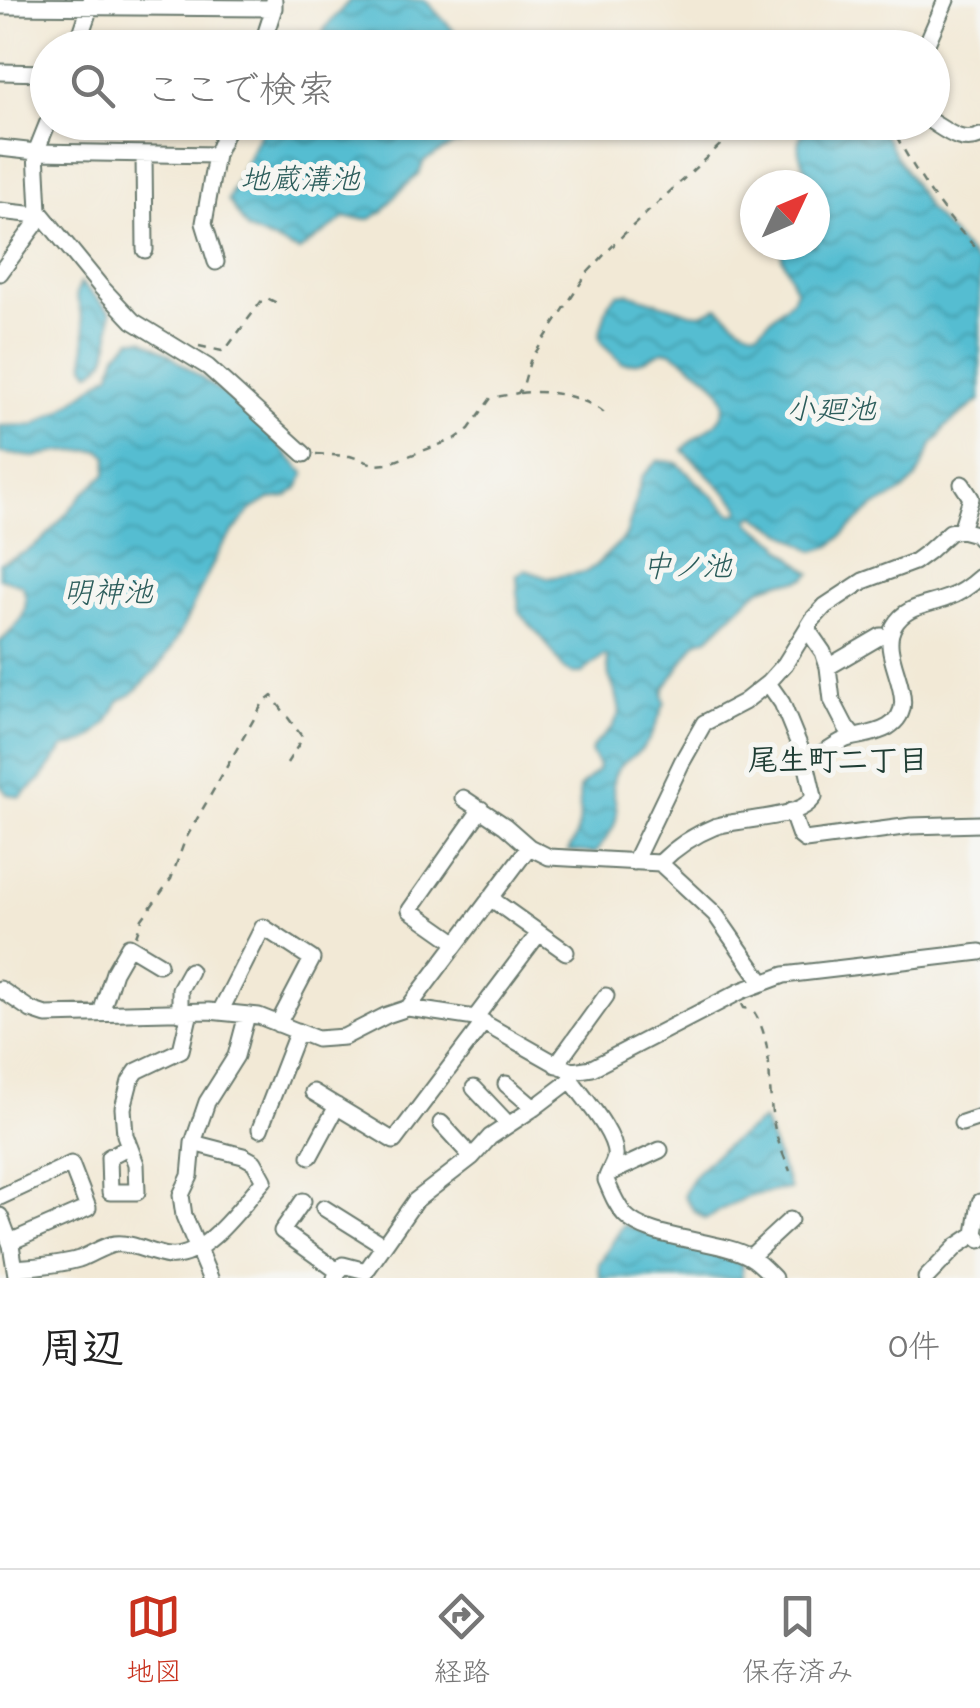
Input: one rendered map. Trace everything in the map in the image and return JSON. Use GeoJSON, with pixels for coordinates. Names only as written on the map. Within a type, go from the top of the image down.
{"type":"FeatureCollection","features":[{"type":"Feature","properties":{"kind":"street"},"geometry":{"type":"LineString","coordinates":[[933,30],[946,0]]}},
{"type":"Feature","properties":{"kind":"street"},"geometry":{"type":"LineString","coordinates":[[82,30],[90,4]]}},
{"type":"Feature","properties":{"kind":"street"},"geometry":{"type":"LineString","coordinates":[[0,6],[274,4],[266,30]]}},
{"type":"Feature","properties":{"kind":"street"},"geometry":{"type":"LineString","coordinates":[[0,72],[30,72]]}},
{"type":"Feature","properties":{"kind":"street"},"geometry":{"type":"LineString","coordinates":[[950,133],[962,140],[980,136]]}},
{"type":"Feature","properties":{"kind":"street"},"geometry":{"type":"LineString","coordinates":[[1,270],[35,225],[36,152],[41,140]]}},
{"type":"Feature","properties":{"kind":"street"},"geometry":{"type":"LineString","coordinates":[[216,262],[204,223],[222,140]]}},
{"type":"Feature","properties":{"kind":"street"},"geometry":{"type":"LineString","coordinates":[[0,148],[216,155]]}},
{"type":"Feature","properties":{"kind":"street"},"geometry":{"type":"LineString","coordinates":[[144,154],[145,250]]}},
{"type":"Feature","properties":{"kind":"street"},"geometry":{"type":"LineString","coordinates":[[0,210],[38,213],[132,321],[208,367],[304,454]]}},
{"type":"Feature","properties":{"kind":"street"},"geometry":{"type":"LineString","coordinates":[[961,530],[971,498],[962,484]]}},
{"type":"Feature","properties":{"kind":"street"},"geometry":{"type":"LineString","coordinates":[[634,862],[704,722],[744,702],[768,682],[825,606],[864,581],[914,562],[950,532],[961,530],[980,539]]}},
{"type":"Feature","properties":{"kind":"street"},"geometry":{"type":"LineString","coordinates":[[808,758],[819,756],[842,741],[888,727],[898,719],[902,693],[889,652],[889,638],[902,615],[952,597],[980,577]]}},
{"type":"Feature","properties":{"kind":"street"},"geometry":{"type":"LineString","coordinates":[[807,629],[828,667],[832,700],[854,738]]}},
{"type":"Feature","properties":{"kind":"street"},"geometry":{"type":"LineString","coordinates":[[828,667],[882,636],[889,638]]}},
{"type":"Feature","properties":{"kind":"street"},"geometry":{"type":"LineString","coordinates":[[768,682],[808,758]]}},
{"type":"Feature","properties":{"kind":"street"},"geometry":{"type":"LineString","coordinates":[[660,863],[688,840],[713,828],[810,804],[814,797],[808,758]]}},
{"type":"Feature","properties":{"kind":"street"},"geometry":{"type":"LineString","coordinates":[[463,798],[529,847],[550,857],[660,863],[715,914],[763,982]]}},
{"type":"Feature","properties":{"kind":"street"},"geometry":{"type":"LineString","coordinates":[[457,942],[410,910],[481,810]]}},
{"type":"Feature","properties":{"kind":"street"},"geometry":{"type":"LineString","coordinates":[[791,811],[805,840],[911,826],[980,824]]}},
{"type":"Feature","properties":{"kind":"street"},"geometry":{"type":"LineString","coordinates":[[408,1008],[529,847]]}},
{"type":"Feature","properties":{"kind":"street"},"geometry":{"type":"LineString","coordinates":[[490,898],[566,952]]}},
{"type":"Feature","properties":{"kind":"street"},"geometry":{"type":"LineString","coordinates":[[220,1012],[263,927],[312,959],[278,1024]]}},
{"type":"Feature","properties":{"kind":"street"},"geometry":{"type":"LineString","coordinates":[[313,1092],[394,1141],[540,934]]}},
{"type":"Feature","properties":{"kind":"street"},"geometry":{"type":"LineString","coordinates":[[101,1012],[114,972],[129,946],[159,964]]}},
{"type":"Feature","properties":{"kind":"street"},"geometry":{"type":"LineString","coordinates":[[303,1201],[282,1231],[337,1275],[343,1264],[366,1271],[416,1200],[472,1157],[490,1137],[572,1076],[737,993],[784,975],[980,952]]}},
{"type":"Feature","properties":{"kind":"street"},"geometry":{"type":"LineString","coordinates":[[129,1146],[123,1108],[130,1081],[138,1071],[180,1050],[185,1012],[180,988],[190,971]]}},
{"type":"Feature","properties":{"kind":"street"},"geometry":{"type":"LineString","coordinates":[[0,989],[31,1010],[46,1015],[220,1012],[259,1016],[318,1039],[344,1036],[408,1008],[480,1020],[572,1076],[612,1143],[615,1156],[606,1180],[628,1218],[674,1237],[750,1257],[774,1278]]}},
{"type":"Feature","properties":{"kind":"street"},"geometry":{"type":"LineString","coordinates":[[556,1065],[606,996]]}},
{"type":"Feature","properties":{"kind":"street"},"geometry":{"type":"LineString","coordinates":[[210,1278],[184,1216],[181,1194],[190,1176],[193,1144],[206,1102],[236,1056],[247,1015]]}},
{"type":"Feature","properties":{"kind":"street"},"geometry":{"type":"LineString","coordinates":[[260,1129],[298,1031]]}},
{"type":"Feature","properties":{"kind":"street"},"geometry":{"type":"LineString","coordinates":[[506,1084],[534,1108]]}},
{"type":"Feature","properties":{"kind":"street"},"geometry":{"type":"LineString","coordinates":[[474,1088],[508,1124]]}},
{"type":"Feature","properties":{"kind":"street"},"geometry":{"type":"LineString","coordinates":[[310,1156],[337,1106]]}},
{"type":"Feature","properties":{"kind":"street"},"geometry":{"type":"LineString","coordinates":[[962,1123],[980,1117]]}},
{"type":"Feature","properties":{"kind":"street"},"geometry":{"type":"LineString","coordinates":[[441,1122],[472,1157]]}},
{"type":"Feature","properties":{"kind":"street"},"geometry":{"type":"LineString","coordinates":[[0,1216],[16,1273],[80,1258],[110,1244],[172,1257],[198,1248],[212,1239],[264,1180],[254,1162],[243,1156],[193,1144]]}},
{"type":"Feature","properties":{"kind":"street"},"geometry":{"type":"LineString","coordinates":[[608,1174],[660,1150]]}},
{"type":"Feature","properties":{"kind":"street"},"geometry":{"type":"LineString","coordinates":[[0,1197],[72,1164],[88,1208],[10,1242]]}},
{"type":"Feature","properties":{"kind":"street"},"geometry":{"type":"LineString","coordinates":[[926,1278],[957,1246],[977,1237],[980,1202]]}},
{"type":"Feature","properties":{"kind":"street"},"geometry":{"type":"LineString","coordinates":[[324,1208],[383,1246]]}},
{"type":"Feature","properties":{"kind":"street"},"geometry":{"type":"LineString","coordinates":[[750,1257],[790,1220]]}},
{"type":"Feature","properties":{"kind":"path"},"geometry":{"type":"LineString","coordinates":[[518,393],[530,361],[588,272],[622,235],[726,140]]}},
{"type":"Feature","properties":{"kind":"path"},"geometry":{"type":"LineString","coordinates":[[900,140],[926,188],[980,252]]}},
{"type":"Feature","properties":{"kind":"path"},"geometry":{"type":"LineString","coordinates":[[190,344],[226,349],[263,299],[279,304]]}},
{"type":"Feature","properties":{"kind":"path"},"geometry":{"type":"LineString","coordinates":[[304,454],[350,456],[376,465],[387,464],[455,438],[469,429],[491,398],[518,393],[534,391],[587,401],[606,415]]}},
{"type":"Feature","properties":{"kind":"path"},"geometry":{"type":"LineString","coordinates":[[129,946],[142,918],[172,879],[185,840],[264,703],[272,696],[302,738],[287,763]]}},
{"type":"Feature","properties":{"kind":"path"},"geometry":{"type":"LineString","coordinates":[[737,993],[744,1008],[757,1017],[766,1043],[774,1124],[790,1170]]}},
{"type":"Feature","properties":{"kind":"water"},"geometry":{"type":"Polygon","coordinates":[[[350,0],[425,0],[453,30],[324,30],[350,0]]]}},
{"type":"Feature","properties":{"kind":"water","name":"地蔵溝池"},"geometry":{"type":"Polygon","coordinates":[[[257,140],[478,140],[455,144],[424,161],[419,173],[383,211],[370,219],[345,218],[299,251],[248,230],[228,200],[257,140]]]}},
{"type":"Feature","properties":{"kind":"water","name":"小廻池"},"geometry":{"type":"Polygon","coordinates":[[[800,140],[887,140],[929,210],[980,266],[980,400],[944,428],[916,479],[902,492],[871,509],[831,546],[814,551],[754,515],[750,519],[811,573],[796,581],[764,587],[709,637],[696,642],[665,688],[665,702],[648,741],[616,772],[613,787],[617,812],[609,834],[595,853],[568,851],[578,828],[579,788],[599,766],[591,752],[593,746],[612,728],[620,712],[607,656],[582,673],[564,669],[519,612],[517,575],[525,570],[548,578],[586,572],[596,565],[626,536],[642,477],[658,460],[677,463],[732,514],[740,510],[683,450],[720,418],[724,404],[719,389],[668,351],[643,361],[622,363],[599,336],[608,304],[617,294],[628,293],[691,313],[701,314],[718,307],[741,326],[758,331],[792,299],[796,290],[783,260],[830,260],[830,170],[806,170],[800,140]]]}},
{"type":"Feature","properties":{"kind":"water"},"geometry":{"type":"Polygon","coordinates":[[[81,283],[111,312],[107,355],[90,372],[85,365],[85,330],[76,294],[81,283]]]}},
{"type":"Feature","properties":{"kind":"water","name":"明神池"},"geometry":{"type":"Polygon","coordinates":[[[132,339],[143,339],[168,354],[249,412],[305,474],[298,488],[286,497],[269,499],[251,510],[221,547],[160,666],[132,694],[119,701],[108,722],[93,737],[64,747],[41,779],[20,797],[7,794],[0,785],[0,642],[18,624],[26,602],[22,585],[0,578],[0,563],[43,539],[106,474],[108,457],[100,450],[34,457],[0,453],[0,426],[34,425],[64,408],[111,373],[117,354],[132,339]]]}},
{"type":"Feature","properties":{"kind":"water"},"geometry":{"type":"Polygon","coordinates":[[[763,1120],[790,1189],[749,1197],[705,1219],[684,1196],[688,1185],[717,1154],[763,1120]]]}},
{"type":"Feature","properties":{"kind":"water"},"geometry":{"type":"Polygon","coordinates":[[[623,1225],[742,1264],[742,1278],[600,1278],[599,1264],[623,1225]]]}},
{"type":"Feature","properties":{"kind":"district","name":"尾生町二丁目"},"geometry":{"type":"Point","coordinates":[838,760]}},
{"type":"Feature","properties":{"kind":"water label","name":"中ノ池"},"geometry":{"type":"Point","coordinates":[687,566]}}]}
